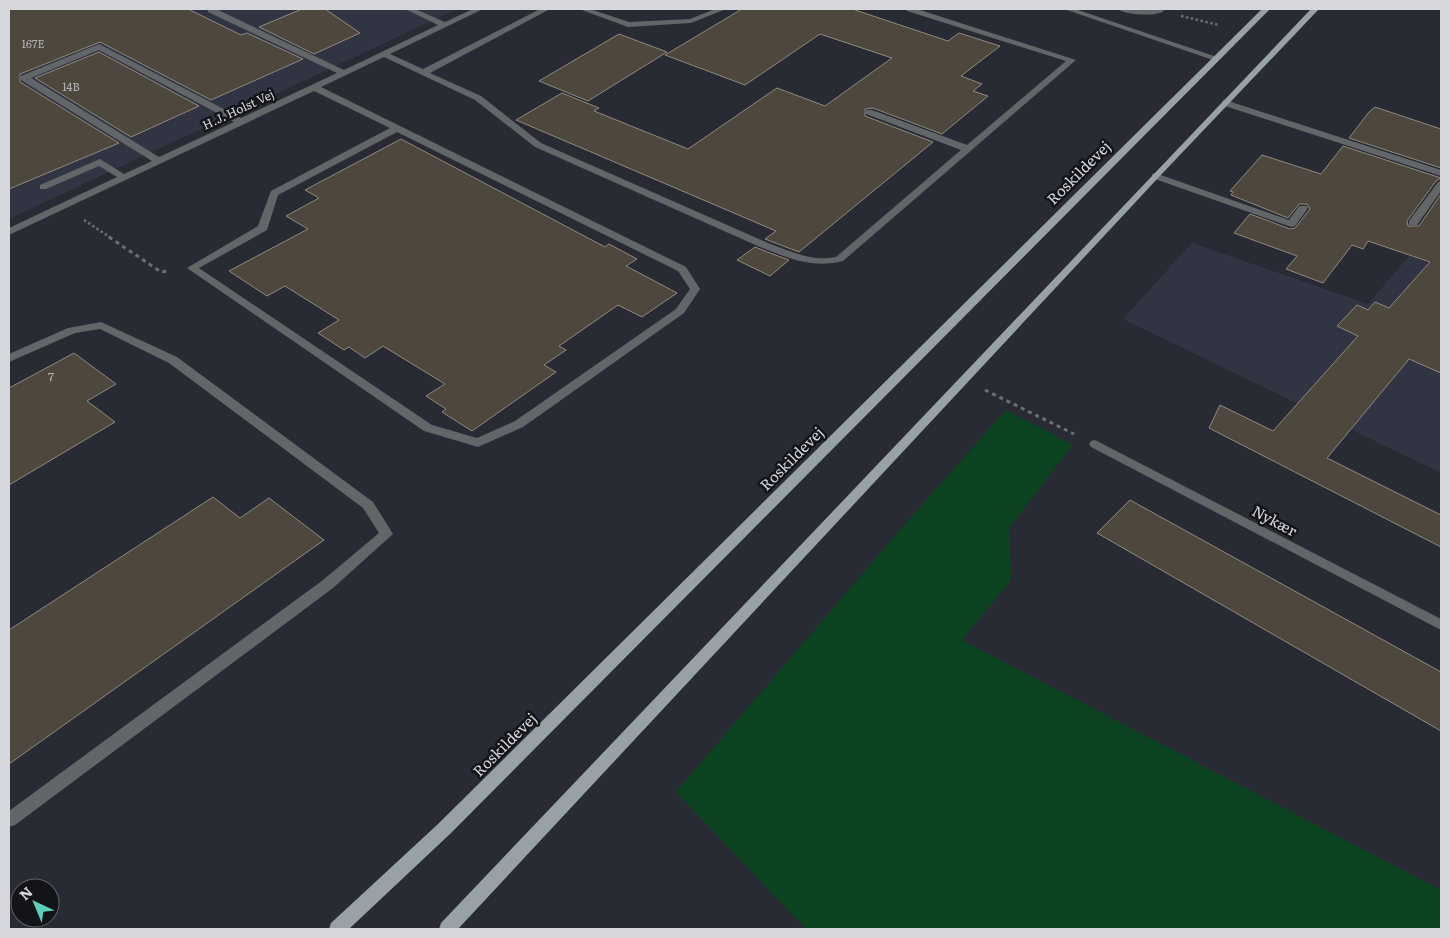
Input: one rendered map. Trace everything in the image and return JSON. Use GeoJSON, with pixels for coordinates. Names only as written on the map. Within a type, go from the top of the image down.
{"type":"FeatureCollection","features":[{"type":"Feature","properties":{"kind":"main road","name":"Roskildevej"},"geometry":{"type":"LineString","coordinates":[[337,929],[451,822],[1266,9]]}},
{"type":"Feature","properties":{"kind":"main road"},"geometry":{"type":"LineString","coordinates":[[448,929],[1154,176],[1315,9]]}},
{"type":"Feature","properties":{"kind":"street"},"geometry":{"type":"LineString","coordinates":[[215,9],[211,10],[343,73]]}},
{"type":"Feature","properties":{"kind":"street"},"geometry":{"type":"LineString","coordinates":[[408,9],[446,25]]}},
{"type":"Feature","properties":{"kind":"street","name":"H.J. Holst Vej"},"geometry":{"type":"LineString","coordinates":[[9,232],[479,9]]}},
{"type":"Feature","properties":{"kind":"street"},"geometry":{"type":"LineString","coordinates":[[425,72],[546,9]]}},
{"type":"Feature","properties":{"kind":"street"},"geometry":{"type":"LineString","coordinates":[[583,9],[628,25],[691,21],[722,9]]}},
{"type":"Feature","properties":{"kind":"street"},"geometry":{"type":"LineString","coordinates":[[383,54],[478,98],[538,145],[764,245],[801,259],[826,263],[839,259],[1072,60],[910,9]]}},
{"type":"Feature","properties":{"kind":"street"},"geometry":{"type":"LineString","coordinates":[[1068,9],[1216,58]]}},
{"type":"Feature","properties":{"kind":"street"},"geometry":{"type":"LineString","coordinates":[[1121,9],[1132,12],[1160,10]]}},
{"type":"Feature","properties":{"kind":"street"},"geometry":{"type":"LineString","coordinates":[[1114,24],[1132,12]]}},
{"type":"Feature","properties":{"kind":"street"},"geometry":{"type":"LineString","coordinates":[[159,161],[24,78],[98,47],[241,122]]}},
{"type":"Feature","properties":{"kind":"street"},"geometry":{"type":"LineString","coordinates":[[314,87],[397,128],[682,269],[694,289],[680,311],[519,424],[478,443],[428,428],[192,268],[263,228],[274,193],[397,128]]}},
{"type":"Feature","properties":{"kind":"street"},"geometry":{"type":"LineString","coordinates":[[1225,103],[1441,173]]}},
{"type":"Feature","properties":{"kind":"street"},"geometry":{"type":"LineString","coordinates":[[869,112],[968,149]]}},
{"type":"Feature","properties":{"kind":"street"},"geometry":{"type":"LineString","coordinates":[[43,187],[100,162],[123,177]]}},
{"type":"Feature","properties":{"kind":"street"},"geometry":{"type":"LineString","coordinates":[[1154,176],[1291,224],[1303,208]]}},
{"type":"Feature","properties":{"kind":"street"},"geometry":{"type":"LineString","coordinates":[[1413,223],[1441,184]]}},
{"type":"Feature","properties":{"kind":"street"},"geometry":{"type":"LineString","coordinates":[[9,358],[72,330],[101,325],[173,360],[368,505],[386,534],[328,584],[9,820]]}},
{"type":"Feature","properties":{"kind":"street","name":"Nykær"},"geometry":{"type":"LineString","coordinates":[[1095,444],[1441,625]]}},
{"type":"Feature","properties":{"kind":"path"},"geometry":{"type":"LineString","coordinates":[[1160,10],[1244,31]]}},
{"type":"Feature","properties":{"kind":"path"},"geometry":{"type":"LineString","coordinates":[[63,206],[161,272],[192,268]]}},
{"type":"Feature","properties":{"kind":"path"},"geometry":{"type":"LineString","coordinates":[[964,380],[1095,444]]}},
{"type":"Feature","properties":{"kind":"shaded area"},"geometry":{"type":"Polygon","coordinates":[[[9,9],[457,9],[9,219],[9,9]]]}},
{"type":"Feature","properties":{"kind":"shaded area"},"geometry":{"type":"Polygon","coordinates":[[[1192,243],[1368,304],[1409,256],[1441,268],[1441,473],[1123,319],[1192,243]]]}},
{"type":"Feature","properties":{"kind":"green space"},"geometry":{"type":"Polygon","coordinates":[[[1006,410],[1073,445],[1009,528],[1011,580],[962,640],[1441,890],[1441,929],[806,929],[676,792],[906,523],[1006,410]]]}},
{"type":"Feature","properties":{"kind":"building"},"geometry":{"type":"Polygon","coordinates":[[[9,9],[188,9],[241,35],[247,33],[303,59],[211,100],[100,42],[20,74],[20,82],[119,143],[9,189],[9,9]]]}},
{"type":"Feature","properties":{"kind":"building"},"geometry":{"type":"Polygon","coordinates":[[[302,9],[325,9],[360,33],[314,54],[259,27],[302,9]]]}},
{"type":"Feature","properties":{"kind":"building"},"geometry":{"type":"Polygon","coordinates":[[[742,9],[856,9],[948,41],[959,33],[1000,46],[961,76],[982,84],[973,91],[988,96],[942,134],[873,108],[865,109],[865,116],[933,142],[799,252],[765,239],[776,231],[516,120],[562,93],[599,108],[594,111],[688,149],[777,88],[825,106],[892,58],[820,34],[745,85],[665,55],[742,9]]]}},
{"type":"Feature","properties":{"kind":"building"},"geometry":{"type":"Polygon","coordinates":[[[619,34],[667,52],[588,101],[539,81],[619,34]]]}},
{"type":"Feature","properties":{"kind":"building"},"geometry":{"type":"Polygon","coordinates":[[[99,52],[199,106],[131,137],[35,78],[99,52]]]}},
{"type":"Feature","properties":{"kind":"building"},"geometry":{"type":"Polygon","coordinates":[[[1375,107],[1441,129],[1441,168],[1349,138],[1375,107]]]}},
{"type":"Feature","properties":{"kind":"building"},"geometry":{"type":"Polygon","coordinates":[[[401,139],[605,247],[609,244],[637,259],[626,266],[677,293],[642,317],[618,305],[559,346],[566,350],[544,365],[556,372],[472,431],[442,412],[446,409],[426,396],[445,384],[383,346],[365,358],[349,347],[344,350],[318,333],[339,320],[285,286],[267,296],[229,271],[308,229],[286,216],[319,198],[305,190],[401,139]]]}},
{"type":"Feature","properties":{"kind":"building"},"geometry":{"type":"Polygon","coordinates":[[[1343,146],[1441,178],[1436,181],[1407,221],[1408,226],[1419,226],[1441,194],[1441,373],[1409,359],[1327,458],[1441,515],[1441,547],[1209,428],[1220,405],[1273,431],[1358,336],[1337,326],[1357,305],[1368,310],[1375,302],[1389,308],[1430,262],[1368,241],[1363,249],[1352,245],[1323,283],[1286,269],[1297,256],[1234,233],[1250,214],[1290,229],[1295,228],[1310,209],[1307,204],[1299,204],[1288,218],[1231,195],[1233,192],[1230,191],[1262,155],[1321,174],[1343,146]]]}},
{"type":"Feature","properties":{"kind":"building"},"geometry":{"type":"Polygon","coordinates":[[[755,247],[789,260],[770,276],[737,260],[755,247]]]}},
{"type":"Feature","properties":{"kind":"building"},"geometry":{"type":"Polygon","coordinates":[[[74,353],[116,384],[87,401],[115,422],[9,485],[9,388],[74,353]]]}},
{"type":"Feature","properties":{"kind":"building"},"geometry":{"type":"Polygon","coordinates":[[[213,497],[240,518],[269,498],[324,540],[9,764],[9,630],[213,497]]]}},
{"type":"Feature","properties":{"kind":"building"},"geometry":{"type":"Polygon","coordinates":[[[1130,500],[1441,672],[1441,731],[1097,533],[1130,500]]]}}]}
